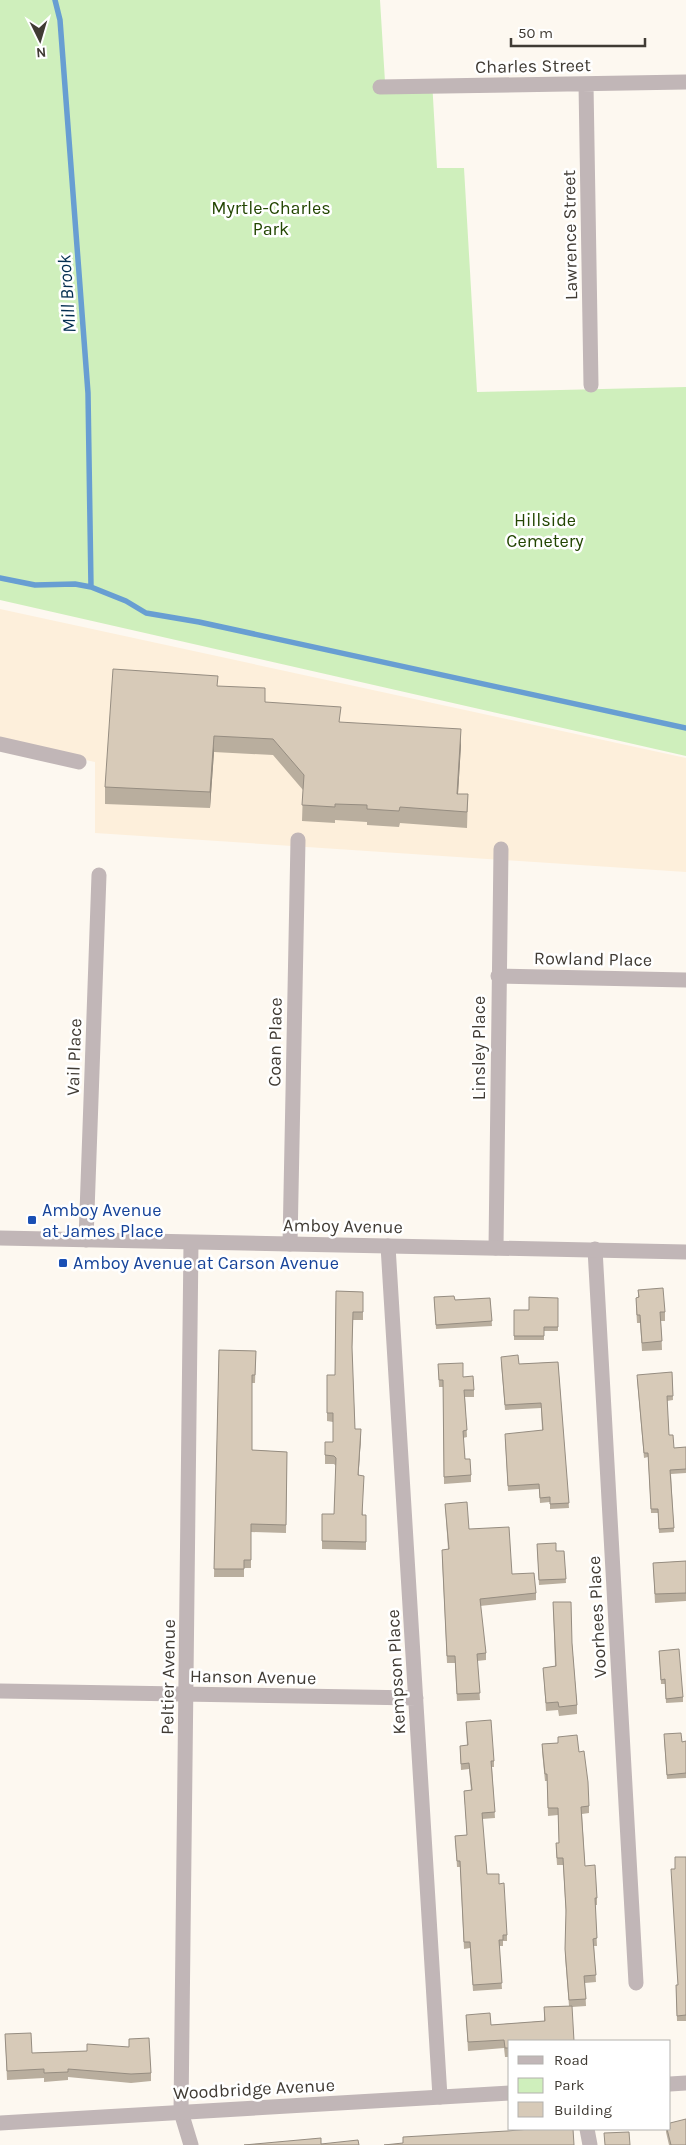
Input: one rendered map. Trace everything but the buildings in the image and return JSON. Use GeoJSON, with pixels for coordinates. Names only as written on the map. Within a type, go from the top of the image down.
{"type":"FeatureCollection","features":[{"type":"Feature","properties":{"kind":"street","name":"Charles Street"},"geometry":{"type":"LineString","coordinates":[[380,87],[686,82]]}},
{"type":"Feature","properties":{"kind":"street","name":"Lawrence Street"},"geometry":{"type":"LineString","coordinates":[[586,84],[592,386]]}},
{"type":"Feature","properties":{"kind":"street"},"geometry":{"type":"LineString","coordinates":[[0,744],[79,762]]}},
{"type":"Feature","properties":{"kind":"street","name":"Coan Place"},"geometry":{"type":"LineString","coordinates":[[290,1244],[298,840]]}},
{"type":"Feature","properties":{"kind":"street","name":"Linsley Place"},"geometry":{"type":"LineString","coordinates":[[496,1248],[501,849]]}},
{"type":"Feature","properties":{"kind":"street","name":"Vail Place"},"geometry":{"type":"LineString","coordinates":[[86,1240],[99,875]]}},
{"type":"Feature","properties":{"kind":"street","name":"Rowland Place"},"geometry":{"type":"LineString","coordinates":[[498,976],[686,980]]}},
{"type":"Feature","properties":{"kind":"street","name":"Amboy Avenue"},"geometry":{"type":"LineString","coordinates":[[0,1238],[686,1252]]}},
{"type":"Feature","properties":{"kind":"street","name":"Peltier Avenue"},"geometry":{"type":"LineString","coordinates":[[191,1243],[181,2112],[192,2145]]}},
{"type":"Feature","properties":{"kind":"street","name":"Kempson Place"},"geometry":{"type":"LineString","coordinates":[[388,1246],[440,2097]]}},
{"type":"Feature","properties":{"kind":"street","name":"Voorhees Place"},"geometry":{"type":"LineString","coordinates":[[595,1249],[636,1983]]}},
{"type":"Feature","properties":{"kind":"street","name":"Hanson Avenue"},"geometry":{"type":"LineString","coordinates":[[0,1691],[416,1698]]}},
{"type":"Feature","properties":{"kind":"street"},"geometry":{"type":"LineString","coordinates":[[671,2084],[686,2083]]}},
{"type":"Feature","properties":{"kind":"street","name":"Woodbridge Avenue"},"geometry":{"type":"LineString","coordinates":[[0,2123],[508,2093]]}},
{"type":"Feature","properties":{"kind":"street"},"geometry":{"type":"LineString","coordinates":[[587,2130],[590,2145]]}},
{"type":"Feature","properties":{"kind":"shaded area"},"geometry":{"type":"Polygon","coordinates":[[[0,609],[686,758],[686,872],[95,833],[95,762],[0,742],[0,609]]]}},
{"type":"Feature","properties":{"kind":"green space"},"geometry":{"type":"Polygon","coordinates":[[[0,0],[380,0],[385,82],[432,80],[437,168],[464,168],[477,392],[686,387],[686,756],[0,600],[0,0]]]}},
{"type":"Feature","properties":{"kind":"waterway","name":"Mill Brook"},"geometry":{"type":"LineString","coordinates":[[55,0],[60,20],[88,393],[91,587]]}},
{"type":"Feature","properties":{"kind":"waterway"},"geometry":{"type":"LineString","coordinates":[[0,578],[35,585],[75,584],[91,587],[126,601],[146,613],[199,622],[686,728]]}},
{"type":"Feature","properties":{"kind":"place","name":"Amboy Avenue at James Place"},"geometry":{"type":"Point","coordinates":[32,1220]}},
{"type":"Feature","properties":{"kind":"place","name":"Amboy Avenue at Carson Avenue"},"geometry":{"type":"Point","coordinates":[63,1263]}},
{"type":"Feature","properties":{"kind":"park label","name":"Myrtle-Charles Park"},"geometry":{"type":"Point","coordinates":[271,218]}},
{"type":"Feature","properties":{"kind":"park label","name":"Hillside Cemetery"},"geometry":{"type":"Point","coordinates":[545,530]}}]}
